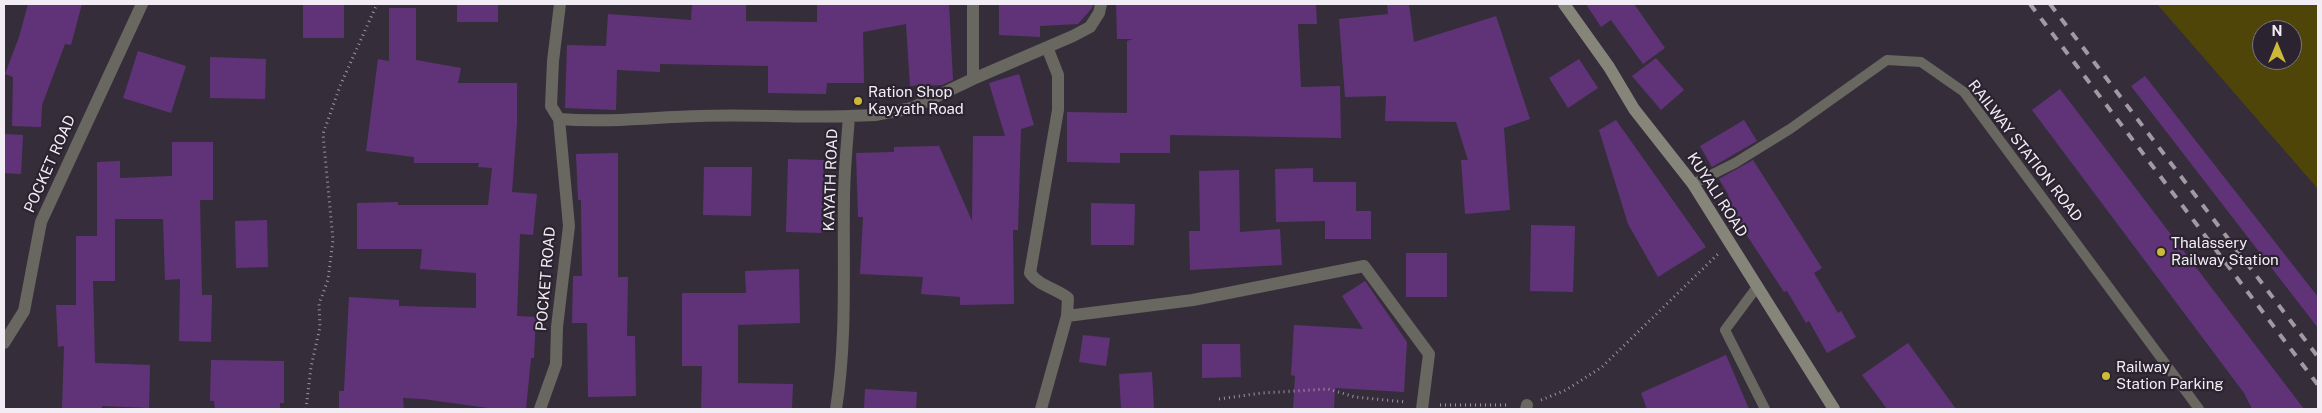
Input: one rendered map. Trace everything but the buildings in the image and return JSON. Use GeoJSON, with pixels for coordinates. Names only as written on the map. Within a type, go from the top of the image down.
{"type":"FeatureCollection","features":[{"type":"Feature","properties":{"kind":"main road","name":"KUYALI ROAD"},"geometry":{"type":"LineString","coordinates":[[1564,4],[1609,67],[1634,109],[1693,184],[1834,409]]}},
{"type":"Feature","properties":{"kind":"street","name":"POCKET ROAD"},"geometry":{"type":"LineString","coordinates":[[4,342],[24,311],[41,222],[142,4]]}},
{"type":"Feature","properties":{"kind":"street","name":"POCKET ROAD"},"geometry":{"type":"LineString","coordinates":[[540,409],[556,364],[557,328],[568,226],[559,119],[551,106],[553,60],[560,4]]}},
{"type":"Feature","properties":{"kind":"street"},"geometry":{"type":"LineString","coordinates":[[973,4],[973,79]]}},
{"type":"Feature","properties":{"kind":"street","name":"KAYATH ROAD"},"geometry":{"type":"LineString","coordinates":[[836,409],[840,385],[845,248],[844,199],[849,116],[875,115],[912,108],[1090,27],[1099,13],[1101,4]]}},
{"type":"Feature","properties":{"kind":"street"},"geometry":{"type":"LineString","coordinates":[[1041,409],[1067,316],[1068,298],[1056,289],[1036,282],[1030,272],[1058,110],[1058,75],[1047,47]]}},
{"type":"Feature","properties":{"kind":"street"},"geometry":{"type":"LineString","coordinates":[[559,119],[620,122],[693,116],[762,114],[804,117],[849,116]]}},
{"type":"Feature","properties":{"kind":"street"},"geometry":{"type":"LineString","coordinates":[[1067,316],[1193,300],[1364,266],[1429,354],[1423,406]]}},
{"type":"Feature","properties":{"kind":"lane","name":"RAILWAY STATION ROAD"},"geometry":{"type":"LineString","coordinates":[[1693,184],[1735,164],[1790,129],[1840,91],[1887,60],[1922,62],[1964,92],[2199,409]]}},
{"type":"Feature","properties":{"kind":"lane"},"geometry":{"type":"LineString","coordinates":[[1757,287],[1725,330],[1765,409]]}},
{"type":"Feature","properties":{"kind":"path"},"geometry":{"type":"LineString","coordinates":[[306,409],[311,367],[320,328],[319,304],[328,280],[333,240],[323,134],[340,86],[377,4]]}},
{"type":"Feature","properties":{"kind":"path"},"geometry":{"type":"LineString","coordinates":[[1219,399],[1262,393],[1328,389],[1354,397],[1423,406],[1526,407],[1566,390],[1602,367],[1730,243]]}},
{"type":"Feature","properties":{"kind":"shaded area"},"geometry":{"type":"Polygon","coordinates":[[[2157,4],[2318,4],[2318,189],[2157,4]]]}},
{"type":"Feature","properties":{"kind":"railway"},"geometry":{"type":"LineString","coordinates":[[2030,4],[2318,385]]}},
{"type":"Feature","properties":{"kind":"railway"},"geometry":{"type":"LineString","coordinates":[[2050,4],[2318,357]]}},
{"type":"Feature","properties":{"kind":"place","name":"Ration Shop Kayyath Road"},"geometry":{"type":"Point","coordinates":[858,101]}},
{"type":"Feature","properties":{"kind":"place","name":"Thalassery Railway Station"},"geometry":{"type":"Point","coordinates":[2161,252]}},
{"type":"Feature","properties":{"kind":"place","name":"Railway Station Parking"},"geometry":{"type":"Point","coordinates":[2106,376]}}]}
